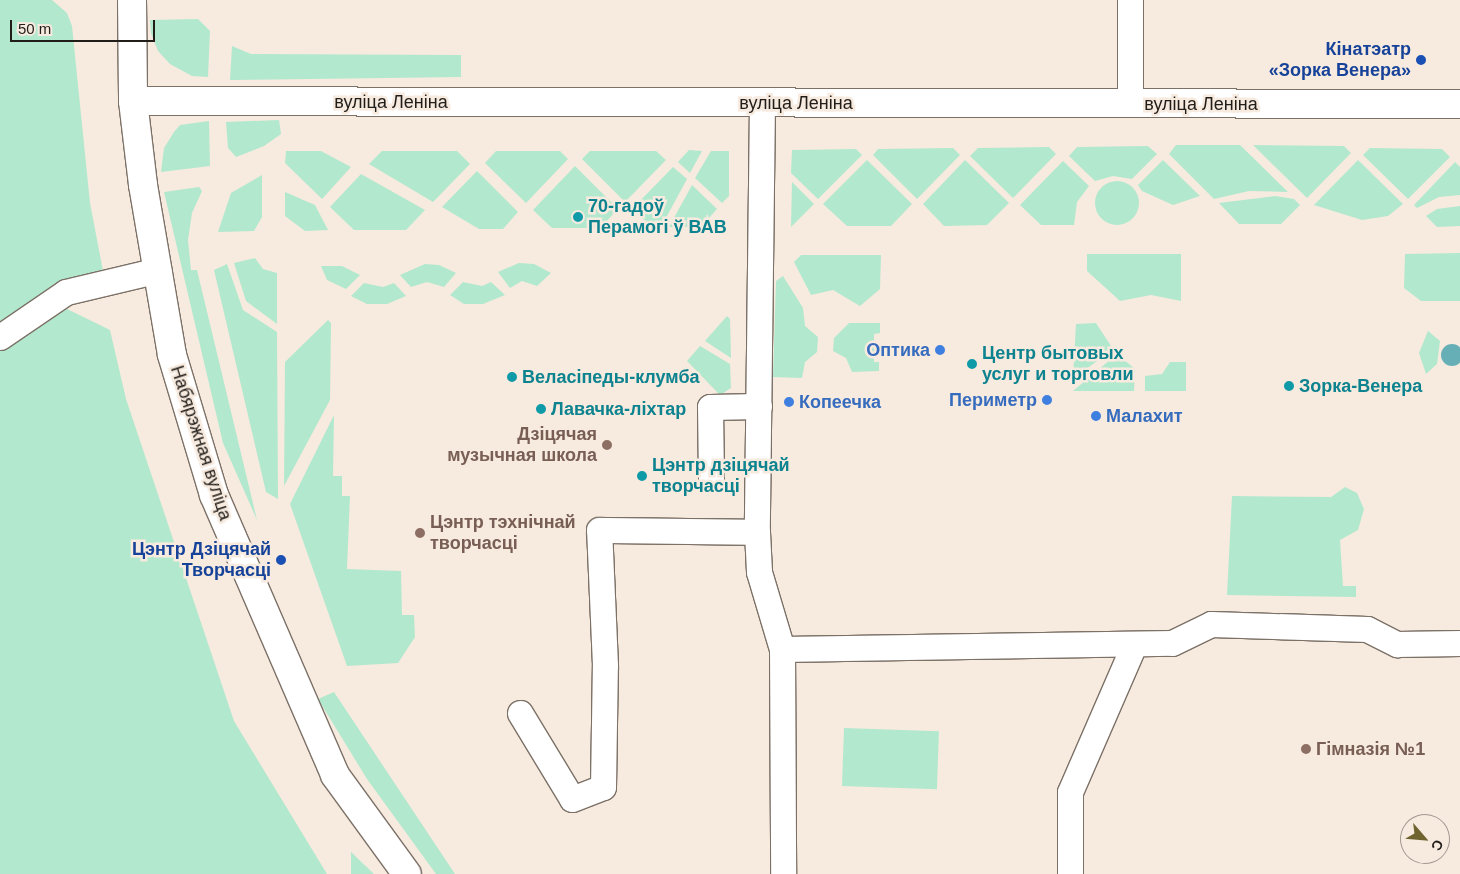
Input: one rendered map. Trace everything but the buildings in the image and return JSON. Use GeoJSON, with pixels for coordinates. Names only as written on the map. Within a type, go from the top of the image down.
{"type":"FeatureCollection","features":[{"type":"Feature","properties":{"kind":"main road","name":"Набярэжная вуліца"},"geometry":{"type":"LineString","coordinates":[[132,0],[133,102],[172,356],[214,495],[336,776],[407,874]]}},
{"type":"Feature","properties":{"kind":"main road","name":"вуліца Леніна"},"geometry":{"type":"LineString","coordinates":[[133,102],[1460,104]]}},
{"type":"Feature","properties":{"kind":"street"},"geometry":{"type":"LineString","coordinates":[[1130,0],[1130,104]]}},
{"type":"Feature","properties":{"kind":"street"},"geometry":{"type":"LineString","coordinates":[[762,103],[757,532],[759,572],[782,648],[783,874]]}},
{"type":"Feature","properties":{"kind":"street"},"geometry":{"type":"LineString","coordinates":[[0,337],[66,292],[158,270]]}},
{"type":"Feature","properties":{"kind":"street"},"geometry":{"type":"LineString","coordinates":[[711,478],[710,408],[758,406]]}},
{"type":"Feature","properties":{"kind":"street"},"geometry":{"type":"LineString","coordinates":[[520,713],[572,799],[603,787],[605,665],[599,530],[757,532]]}},
{"type":"Feature","properties":{"kind":"street"},"geometry":{"type":"LineString","coordinates":[[782,648],[1172,644],[1211,624],[1367,628],[1397,644],[1460,643]]}},
{"type":"Feature","properties":{"kind":"street"},"geometry":{"type":"LineString","coordinates":[[1070,874],[1070,792],[1134,645]]}},
{"type":"Feature","properties":{"kind":"green space"},"geometry":{"type":"Polygon","coordinates":[[[0,0],[52,0],[67,13],[72,26],[90,203],[103,271],[0,329],[0,0]]]}},
{"type":"Feature","properties":{"kind":"green space"},"geometry":{"type":"Polygon","coordinates":[[[198,19],[210,31],[208,77],[192,76],[170,64],[158,51],[151,33],[150,20],[198,19]]]}},
{"type":"Feature","properties":{"kind":"green space"},"geometry":{"type":"Polygon","coordinates":[[[232,46],[251,54],[461,55],[461,77],[230,80],[232,46]]]}},
{"type":"Feature","properties":{"kind":"green space"},"geometry":{"type":"Polygon","coordinates":[[[279,120],[281,134],[264,146],[236,157],[228,148],[226,122],[279,120]]]}},
{"type":"Feature","properties":{"kind":"green space"},"geometry":{"type":"Polygon","coordinates":[[[209,121],[210,166],[161,172],[164,148],[180,125],[209,121]]]}},
{"type":"Feature","properties":{"kind":"green space"},"geometry":{"type":"Polygon","coordinates":[[[1176,145],[1240,145],[1288,192],[1249,191],[1214,199],[1169,154],[1176,145]]]}},
{"type":"Feature","properties":{"kind":"green space"},"geometry":{"type":"Polygon","coordinates":[[[1253,145],[1344,146],[1351,153],[1307,198],[1253,145]]]}},
{"type":"Feature","properties":{"kind":"green space"},"geometry":{"type":"Polygon","coordinates":[[[1148,146],[1157,154],[1132,179],[1113,176],[1095,181],[1069,156],[1077,147],[1148,146]]]}},
{"type":"Feature","properties":{"kind":"green space"},"geometry":{"type":"Polygon","coordinates":[[[1049,147],[1056,154],[1013,198],[970,156],[978,148],[1049,147]]]}},
{"type":"Feature","properties":{"kind":"green space"},"geometry":{"type":"Polygon","coordinates":[[[953,148],[960,155],[917,199],[873,155],[878,149],[953,148]]]}},
{"type":"Feature","properties":{"kind":"green space"},"geometry":{"type":"Polygon","coordinates":[[[1370,148],[1442,149],[1450,157],[1408,199],[1363,155],[1370,148]]]}},
{"type":"Feature","properties":{"kind":"green space"},"geometry":{"type":"Polygon","coordinates":[[[856,149],[862,155],[818,199],[791,173],[792,150],[856,149]]]}},
{"type":"Feature","properties":{"kind":"green space"},"geometry":{"type":"Polygon","coordinates":[[[689,150],[702,151],[690,173],[678,162],[689,150]]]}},
{"type":"Feature","properties":{"kind":"green space"},"geometry":{"type":"Polygon","coordinates":[[[286,151],[321,151],[351,167],[322,199],[285,163],[286,151]]]}},
{"type":"Feature","properties":{"kind":"green space"},"geometry":{"type":"Polygon","coordinates":[[[382,151],[457,151],[470,164],[433,202],[369,164],[382,151]]]}},
{"type":"Feature","properties":{"kind":"green space"},"geometry":{"type":"Polygon","coordinates":[[[496,151],[560,151],[568,159],[526,203],[485,163],[496,151]]]}},
{"type":"Feature","properties":{"kind":"green space"},"geometry":{"type":"Polygon","coordinates":[[[590,151],[656,151],[666,160],[625,202],[582,159],[590,151]]]}},
{"type":"Feature","properties":{"kind":"green space"},"geometry":{"type":"Polygon","coordinates":[[[711,151],[729,151],[729,196],[722,203],[695,178],[711,151]]]}},
{"type":"Feature","properties":{"kind":"green space"},"geometry":{"type":"Polygon","coordinates":[[[867,160],[912,204],[891,226],[847,226],[823,204],[867,160]]]}},
{"type":"Feature","properties":{"kind":"green space"},"geometry":{"type":"Polygon","coordinates":[[[965,160],[1009,203],[987,225],[944,226],[923,204],[965,160]]]}},
{"type":"Feature","properties":{"kind":"green space"},"geometry":{"type":"Polygon","coordinates":[[[1163,160],[1200,196],[1173,205],[1142,191],[1138,185],[1163,160]]]}},
{"type":"Feature","properties":{"kind":"green space"},"geometry":{"type":"Polygon","coordinates":[[[1358,160],[1403,204],[1388,216],[1362,220],[1314,205],[1358,160]]]}},
{"type":"Feature","properties":{"kind":"green space"},"geometry":{"type":"Polygon","coordinates":[[[1063,161],[1089,186],[1077,202],[1074,225],[1041,225],[1020,205],[1063,161]]]}},
{"type":"Feature","properties":{"kind":"green space"},"geometry":{"type":"Polygon","coordinates":[[[1455,162],[1460,167],[1460,195],[1439,197],[1417,208],[1414,205],[1455,162]]]}},
{"type":"Feature","properties":{"kind":"green space"},"geometry":{"type":"Polygon","coordinates":[[[575,166],[618,209],[600,228],[552,228],[533,210],[575,166]]]}},
{"type":"Feature","properties":{"kind":"green space"},"geometry":{"type":"Polygon","coordinates":[[[673,167],[687,179],[661,227],[652,227],[632,209],[673,167]]]}},
{"type":"Feature","properties":{"kind":"green space"},"geometry":{"type":"Polygon","coordinates":[[[477,171],[518,212],[503,229],[479,229],[442,207],[477,171]]]}},
{"type":"Feature","properties":{"kind":"green space"},"geometry":{"type":"Polygon","coordinates":[[[361,174],[425,210],[406,230],[354,230],[330,207],[361,174]]]}},
{"type":"Feature","properties":{"kind":"green space"},"geometry":{"type":"Polygon","coordinates":[[[262,175],[262,217],[254,231],[218,232],[231,193],[262,175]]]}},
{"type":"Feature","properties":{"kind":"green space"},"geometry":{"type":"Polygon","coordinates":[[[1117,181],[1129,185],[1135,191],[1139,203],[1135,215],[1129,221],[1117,225],[1105,221],[1099,215],[1095,203],[1099,191],[1105,185],[1117,181]]]}},
{"type":"Feature","properties":{"kind":"green space"},"geometry":{"type":"Polygon","coordinates":[[[792,182],[814,204],[791,227],[792,182]]]}},
{"type":"Feature","properties":{"kind":"green space"},"geometry":{"type":"Polygon","coordinates":[[[692,185],[717,209],[701,227],[669,227],[692,185]]]}},
{"type":"Feature","properties":{"kind":"green space"},"geometry":{"type":"Polygon","coordinates":[[[199,187],[202,191],[192,213],[188,240],[191,270],[197,270],[257,520],[223,443],[164,192],[199,187]]]}},
{"type":"Feature","properties":{"kind":"green space"},"geometry":{"type":"Polygon","coordinates":[[[285,192],[315,205],[328,230],[305,231],[285,216],[285,192]]]}},
{"type":"Feature","properties":{"kind":"green space"},"geometry":{"type":"Polygon","coordinates":[[[1275,196],[1294,199],[1300,205],[1281,224],[1239,224],[1219,203],[1275,196]]]}},
{"type":"Feature","properties":{"kind":"green space"},"geometry":{"type":"Polygon","coordinates":[[[1460,206],[1460,226],[1437,227],[1426,216],[1437,209],[1460,206]]]}},
{"type":"Feature","properties":{"kind":"green space"},"geometry":{"type":"Polygon","coordinates":[[[1460,253],[1460,301],[1421,301],[1404,288],[1405,254],[1460,253]]]}},
{"type":"Feature","properties":{"kind":"green space"},"geometry":{"type":"Polygon","coordinates":[[[1087,254],[1181,254],[1181,301],[1151,295],[1120,301],[1087,271],[1087,254]]]}},
{"type":"Feature","properties":{"kind":"green space"},"geometry":{"type":"Polygon","coordinates":[[[801,255],[881,255],[880,289],[860,306],[833,290],[811,295],[794,262],[801,255]]]}},
{"type":"Feature","properties":{"kind":"green space"},"geometry":{"type":"Polygon","coordinates":[[[255,258],[263,269],[277,273],[277,324],[246,301],[234,263],[255,258]]]}},
{"type":"Feature","properties":{"kind":"green space"},"geometry":{"type":"Polygon","coordinates":[[[519,263],[534,264],[551,273],[537,286],[522,281],[510,288],[498,272],[519,263]]]}},
{"type":"Feature","properties":{"kind":"green space"},"geometry":{"type":"Polygon","coordinates":[[[227,264],[243,310],[277,332],[278,499],[266,492],[214,270],[227,264]]]}},
{"type":"Feature","properties":{"kind":"green space"},"geometry":{"type":"Polygon","coordinates":[[[425,264],[439,265],[456,273],[444,287],[427,282],[411,287],[400,275],[425,264]]]}},
{"type":"Feature","properties":{"kind":"green space"},"geometry":{"type":"Polygon","coordinates":[[[321,266],[342,266],[360,275],[346,289],[327,280],[321,266]]]}},
{"type":"Feature","properties":{"kind":"green space"},"geometry":{"type":"Polygon","coordinates":[[[783,276],[803,308],[805,326],[818,337],[817,352],[805,362],[802,378],[773,377],[776,281],[783,276]]]}},
{"type":"Feature","properties":{"kind":"green space"},"geometry":{"type":"Polygon","coordinates":[[[463,282],[482,286],[491,282],[505,295],[483,304],[464,304],[450,295],[463,282]]]}},
{"type":"Feature","properties":{"kind":"green space"},"geometry":{"type":"Polygon","coordinates":[[[364,283],[383,287],[394,283],[406,296],[387,304],[367,304],[351,296],[364,283]]]}},
{"type":"Feature","properties":{"kind":"green space"},"geometry":{"type":"Polygon","coordinates":[[[63,307],[110,330],[126,399],[234,721],[327,874],[0,874],[0,348],[63,307]]]}},
{"type":"Feature","properties":{"kind":"green space"},"geometry":{"type":"Polygon","coordinates":[[[727,316],[730,319],[731,358],[705,341],[727,316]]]}},
{"type":"Feature","properties":{"kind":"green space"},"geometry":{"type":"Polygon","coordinates":[[[328,320],[331,323],[330,400],[284,486],[285,362],[328,320]]]}},
{"type":"Feature","properties":{"kind":"green space"},"geometry":{"type":"Polygon","coordinates":[[[849,323],[880,323],[880,333],[874,334],[874,362],[879,362],[879,371],[852,372],[846,358],[833,351],[834,338],[849,323]]]}},
{"type":"Feature","properties":{"kind":"green space"},"geometry":{"type":"Polygon","coordinates":[[[1096,323],[1113,349],[1073,379],[1076,324],[1096,323]]]}},
{"type":"Feature","properties":{"kind":"green space"},"geometry":{"type":"Polygon","coordinates":[[[1428,331],[1440,341],[1437,364],[1426,374],[1419,353],[1428,331]]]}},
{"type":"Feature","properties":{"kind":"green space"},"geometry":{"type":"Polygon","coordinates":[[[700,346],[730,364],[731,388],[720,395],[687,361],[700,346]]]}},
{"type":"Feature","properties":{"kind":"green space"},"geometry":{"type":"Polygon","coordinates":[[[1117,354],[1135,369],[1134,391],[1073,391],[1117,354]]]}},
{"type":"Feature","properties":{"kind":"green space"},"geometry":{"type":"Polygon","coordinates":[[[1170,362],[1186,362],[1186,391],[1145,391],[1145,376],[1162,374],[1170,362]]]}},
{"type":"Feature","properties":{"kind":"green space"},"geometry":{"type":"Polygon","coordinates":[[[334,415],[333,476],[342,476],[342,496],[350,496],[347,569],[401,571],[402,615],[414,615],[415,637],[398,663],[347,666],[290,504],[334,415]]]}},
{"type":"Feature","properties":{"kind":"green space"},"geometry":{"type":"Polygon","coordinates":[[[1345,487],[1357,493],[1364,509],[1358,530],[1340,540],[1343,586],[1356,586],[1356,597],[1227,595],[1232,496],[1331,497],[1345,487]]]}},
{"type":"Feature","properties":{"kind":"green space"},"geometry":{"type":"Polygon","coordinates":[[[334,692],[455,874],[436,874],[367,779],[318,699],[334,692]]]}},
{"type":"Feature","properties":{"kind":"green space"},"geometry":{"type":"Polygon","coordinates":[[[844,728],[939,731],[937,789],[842,786],[844,728]]]}},
{"type":"Feature","properties":{"kind":"green space"},"geometry":{"type":"Polygon","coordinates":[[[351,852],[374,874],[351,874],[351,852]]]}},
{"type":"Feature","properties":{"kind":"water"},"geometry":{"type":"Polygon","coordinates":[[[1452,344],[1462,351],[1463,355],[1456,365],[1452,366],[1442,359],[1441,355],[1448,345],[1452,344]]]}},
{"type":"Feature","properties":{"kind":"place","name":"Кінатэатр «Зорка Венера»"},"geometry":{"type":"Point","coordinates":[1421,60]}},
{"type":"Feature","properties":{"kind":"place","name":"70-гадоў Перамогі ў ВАВ"},"geometry":{"type":"Point","coordinates":[578,217]}},
{"type":"Feature","properties":{"kind":"place","name":"Оптика"},"geometry":{"type":"Point","coordinates":[940,350]}},
{"type":"Feature","properties":{"kind":"place","name":"Центр бытовых услуг и торговли"},"geometry":{"type":"Point","coordinates":[972,364]}},
{"type":"Feature","properties":{"kind":"place","name":"Веласіпеды-клумба"},"geometry":{"type":"Point","coordinates":[512,377]}},
{"type":"Feature","properties":{"kind":"place","name":"Зорка-Венера"},"geometry":{"type":"Point","coordinates":[1289,386]}},
{"type":"Feature","properties":{"kind":"place","name":"Периметр"},"geometry":{"type":"Point","coordinates":[1047,400]}},
{"type":"Feature","properties":{"kind":"place","name":"Копеечка"},"geometry":{"type":"Point","coordinates":[789,402]}},
{"type":"Feature","properties":{"kind":"place","name":"Лавачка-ліхтар"},"geometry":{"type":"Point","coordinates":[541,409]}},
{"type":"Feature","properties":{"kind":"place","name":"Малахит"},"geometry":{"type":"Point","coordinates":[1096,416]}},
{"type":"Feature","properties":{"kind":"place","name":"Дзіцячая музычная школа"},"geometry":{"type":"Point","coordinates":[607,445]}},
{"type":"Feature","properties":{"kind":"place","name":"Цэнтр дзіцячай творчасці"},"geometry":{"type":"Point","coordinates":[642,476]}},
{"type":"Feature","properties":{"kind":"place","name":"Цэнтр тэхнічнай творчасці"},"geometry":{"type":"Point","coordinates":[420,533]}},
{"type":"Feature","properties":{"kind":"place","name":"Цэнтр Дзіцячай Творчасці"},"geometry":{"type":"Point","coordinates":[281,560]}},
{"type":"Feature","properties":{"kind":"place","name":"Гімназія №1"},"geometry":{"type":"Point","coordinates":[1306,749]}}]}
